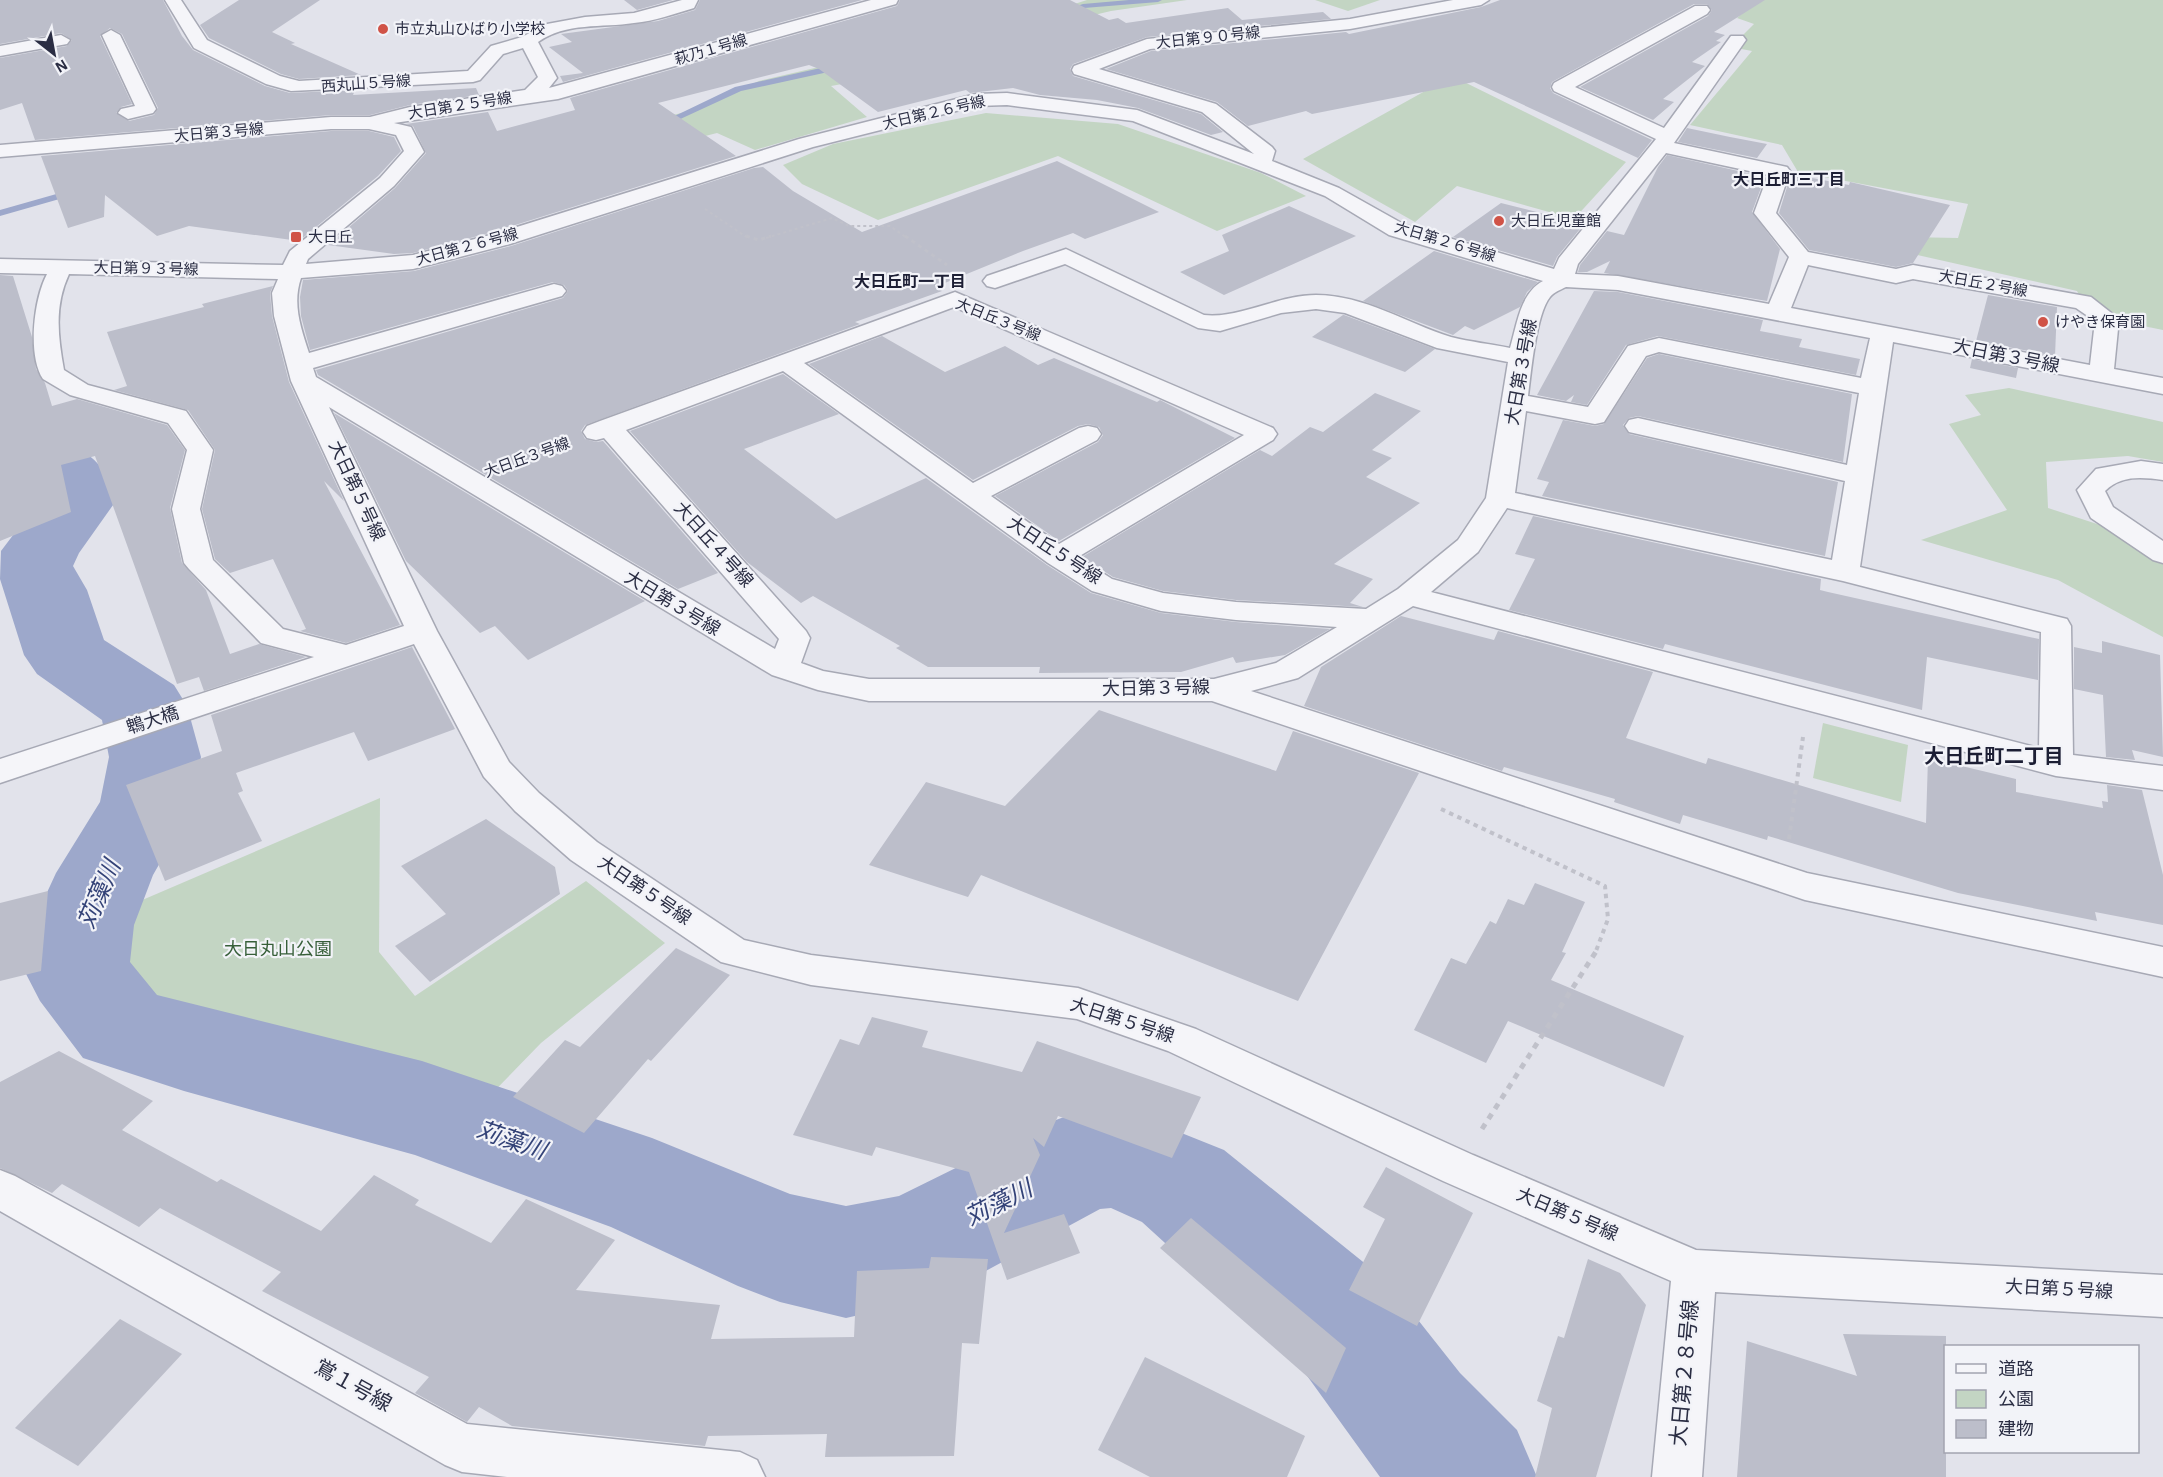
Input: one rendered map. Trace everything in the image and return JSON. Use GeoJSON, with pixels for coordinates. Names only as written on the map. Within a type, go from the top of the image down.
{"type":"FeatureCollection","features":[{"type":"Feature","properties":{"kind":"street","name":"西丸山５号線"},"geometry":{"type":"LineString","coordinates":[[173,0],[200,44],[273,80],[297,87],[318,88],[473,76],[497,50],[528,41]]}},
{"type":"Feature","properties":{"kind":"street"},"geometry":{"type":"LineString","coordinates":[[528,41],[539,30],[593,21],[647,17],[688,4],[690,0]]}},
{"type":"Feature","properties":{"kind":"street","name":"萩乃１号線"},"geometry":{"type":"LineString","coordinates":[[531,95],[558,93],[890,0]]}},
{"type":"Feature","properties":{"kind":"street","name":"大日第９０号線"},"geometry":{"type":"LineString","coordinates":[[1262,163],[1265,151],[1209,108],[1082,70],[1147,44],[1350,24],[1481,0]]}},
{"type":"Feature","properties":{"kind":"street"},"geometry":{"type":"LineString","coordinates":[[1701,10],[1561,87],[1664,142],[1780,171],[1765,213],[1800,257],[1777,313]]}},
{"type":"Feature","properties":{"kind":"street"},"geometry":{"type":"LineString","coordinates":[[111,35],[146,110],[128,113]]}},
{"type":"Feature","properties":{"kind":"street"},"geometry":{"type":"LineString","coordinates":[[0,51],[61,40]]}},
{"type":"Feature","properties":{"kind":"street"},"geometry":{"type":"LineString","coordinates":[[1562,280],[1567,263],[1664,142],[1737,40]]}},
{"type":"Feature","properties":{"kind":"street","name":"大日第２５号線"},"geometry":{"type":"LineString","coordinates":[[369,123],[410,112],[531,95],[548,78],[528,41]]}},
{"type":"Feature","properties":{"kind":"street","name":"大日第２６号線"},"geometry":{"type":"LineString","coordinates":[[293,272],[412,262],[502,239],[806,143],[976,100],[1047,102],[1137,116],[1332,192],[1398,230],[1517,264],[1562,280]]}},
{"type":"Feature","properties":{"kind":"street","name":"大日第３号線"},"geometry":{"type":"LineString","coordinates":[[0,151],[331,123],[369,123],[404,132],[414,152],[399,169],[298,256],[284,293],[286,316],[302,372],[469,479],[723,634],[783,668],[818,680],[869,690],[1214,690],[1287,671],[1409,596],[1468,546],[1500,498],[1521,357],[1535,302],[1543,290],[1562,280],[1618,283],[2163,386]]}},
{"type":"Feature","properties":{"kind":"street"},"geometry":{"type":"LineString","coordinates":[[995,281],[1066,256],[1198,321],[1220,324],[1280,306],[1316,302],[1349,306],[1446,343],[1521,357]]}},
{"type":"Feature","properties":{"kind":"street","name":"大日丘２号線"},"geometry":{"type":"LineString","coordinates":[[1800,257],[1896,276],[1913,272],[2083,302],[2107,319],[2101,375]]}},
{"type":"Feature","properties":{"kind":"street","name":"大日第９３号線"},"geometry":{"type":"LineString","coordinates":[[0,266],[293,272]]}},
{"type":"Feature","properties":{"kind":"street"},"geometry":{"type":"LineString","coordinates":[[61,268],[50,289],[44,326],[52,374],[80,390],[177,417],[200,450],[186,509],[199,563],[272,636],[346,655]]}},
{"type":"Feature","properties":{"kind":"street"},"geometry":{"type":"LineString","coordinates":[[302,372],[555,291]]}},
{"type":"Feature","properties":{"kind":"street","name":"大日丘３号線"},"geometry":{"type":"LineString","coordinates":[[602,430],[955,299],[1264,434],[1058,557]]}},
{"type":"Feature","properties":{"kind":"street"},"geometry":{"type":"LineString","coordinates":[[1845,572],[1872,388],[1883,334]]}},
{"type":"Feature","properties":{"kind":"street"},"geometry":{"type":"LineString","coordinates":[[1516,401],[1595,417],[1637,351],[1659,345],[1872,388]]}},
{"type":"Feature","properties":{"kind":"street","name":"大日丘５号線"},"geometry":{"type":"LineString","coordinates":[[786,362],[1058,557],[1102,585],[1161,602],[1236,611],[1370,619]]}},
{"type":"Feature","properties":{"kind":"street","name":"大日第５号線"},"geometry":{"type":"LineString","coordinates":[[302,372],[422,631],[496,769],[527,802],[584,851],[734,952],[811,970],[1078,1004],[1182,1040],[1458,1168],[1694,1270],[2163,1296]]}},
{"type":"Feature","properties":{"kind":"street"},"geometry":{"type":"LineString","coordinates":[[1638,426],[1860,476]]}},
{"type":"Feature","properties":{"kind":"street","name":"大日丘４号線"},"geometry":{"type":"LineString","coordinates":[[602,430],[795,638],[783,668]]}},
{"type":"Feature","properties":{"kind":"street"},"geometry":{"type":"LineString","coordinates":[[972,495],[1088,434]]}},
{"type":"Feature","properties":{"kind":"street"},"geometry":{"type":"LineString","coordinates":[[2163,472],[2141,469],[2106,475],[2091,490],[2102,512],[2163,554]]}},
{"type":"Feature","properties":{"kind":"street"},"geometry":{"type":"LineString","coordinates":[[1500,498],[1845,572],[2056,626],[2056,764]]}},
{"type":"Feature","properties":{"kind":"street"},"geometry":{"type":"LineString","coordinates":[[1409,596],[2056,764],[2163,778]]}},
{"type":"Feature","properties":{"kind":"street","name":"鵯大橋"},"geometry":{"type":"LineString","coordinates":[[0,771],[422,631]]}},
{"type":"Feature","properties":{"kind":"street"},"geometry":{"type":"LineString","coordinates":[[1214,690],[1805,885],[2163,962]]}},
{"type":"Feature","properties":{"kind":"street","name":"鴬１号線"},"geometry":{"type":"LineString","coordinates":[[0,1189],[462,1448],[740,1477]]}},
{"type":"Feature","properties":{"kind":"street","name":"大日第２８号線"},"geometry":{"type":"LineString","coordinates":[[1677,1477],[1694,1270]]}},
{"type":"Feature","properties":{"kind":"path"},"geometry":{"type":"LineString","coordinates":[[711,213],[750,239],[759,240],[832,218],[849,226],[890,226],[958,273],[980,273],[995,281]]}},
{"type":"Feature","properties":{"kind":"path","name":"大日丘３号線"},"geometry":{"type":"LineString","coordinates":[[469,479],[602,430]]}},
{"type":"Feature","properties":{"kind":"path"},"geometry":{"type":"LineString","coordinates":[[1791,830],[1803,741]]}},
{"type":"Feature","properties":{"kind":"path"},"geometry":{"type":"LineString","coordinates":[[1437,807],[1605,886],[1608,919],[1594,957],[1530,1050],[1458,1168]]}},
{"type":"Feature","properties":{"kind":"green space"},"geometry":{"type":"Polygon","coordinates":[[[1087,0],[1187,0],[1111,11],[1018,33],[958,63],[831,86],[867,117],[755,150],[717,133],[583,167],[563,143],[689,111],[759,81],[1034,17],[1087,0]]]}},
{"type":"Feature","properties":{"kind":"green space"},"geometry":{"type":"Polygon","coordinates":[[[1315,0],[1380,0],[1348,11],[1315,0]]]}},
{"type":"Feature","properties":{"kind":"green space"},"geometry":{"type":"Polygon","coordinates":[[[1757,0],[2163,0],[2163,330],[2089,315],[2077,291],[1913,254],[1907,237],[1958,238],[1968,204],[1798,172],[1782,145],[1690,125],[1752,51],[1731,47],[1754,24],[1737,18],[1757,0]]]}},
{"type":"Feature","properties":{"kind":"green space"},"geometry":{"type":"Polygon","coordinates":[[[1452,76],[1626,162],[1574,219],[1457,186],[1415,222],[1303,159],[1452,76]]]}},
{"type":"Feature","properties":{"kind":"green space"},"geometry":{"type":"Polygon","coordinates":[[[986,113],[1118,124],[1261,173],[1306,196],[1217,231],[1058,156],[878,220],[802,184],[783,165],[833,144],[986,113]]]}},
{"type":"Feature","properties":{"kind":"green space"},"geometry":{"type":"Polygon","coordinates":[[[2009,388],[2163,422],[2163,462],[2128,456],[2046,462],[2048,508],[2137,537],[2163,554],[2163,637],[2058,580],[1921,540],[2007,510],[1949,424],[1981,415],[1965,395],[2009,388]]]}},
{"type":"Feature","properties":{"kind":"green space"},"geometry":{"type":"Polygon","coordinates":[[[1823,723],[1908,745],[1901,802],[1813,778],[1823,723]]]}},
{"type":"Feature","properties":{"kind":"green space","name":"大日丸山公園"},"geometry":{"type":"Polygon","coordinates":[[[380,798],[379,952],[415,996],[586,881],[665,943],[541,1043],[473,1113],[248,1045],[144,1017],[104,964],[104,929],[133,904],[380,798]]]}},
{"type":"Feature","properties":{"kind":"building"},"geometry":{"type":"Polygon","coordinates":[[[0,0],[163,0],[182,36],[193,50],[265,86],[290,93],[355,90],[353,95],[476,88],[479,95],[410,105],[370,115],[331,115],[35,140],[22,103],[0,110],[0,58],[67,46],[72,40],[61,33],[0,44],[0,0]],[[110,28],[100,36],[132,104],[121,107],[116,113],[129,121],[154,115],[158,108],[122,34],[110,28]]]}},
{"type":"Feature","properties":{"kind":"building"},"geometry":{"type":"Polygon","coordinates":[[[239,0],[320,0],[272,32],[295,43],[291,44],[361,75],[299,79],[281,74],[209,38],[200,25],[239,0]]]}},
{"type":"Feature","properties":{"kind":"building"},"geometry":{"type":"Polygon","coordinates":[[[624,0],[673,0],[637,10],[624,0]]]}},
{"type":"Feature","properties":{"kind":"building"},"geometry":{"type":"Polygon","coordinates":[[[700,0],[862,0],[563,82],[560,76],[583,73],[549,47],[572,42],[561,34],[658,21],[695,10],[700,0]]]}},
{"type":"Feature","properties":{"kind":"building"},"geometry":{"type":"Polygon","coordinates":[[[900,0],[1070,0],[1109,20],[1118,18],[1126,23],[1228,8],[1242,20],[1323,12],[1331,19],[1147,37],[1073,64],[1070,69],[1073,76],[1201,114],[1223,132],[1211,135],[1138,108],[1097,100],[1040,95],[1013,88],[970,93],[966,90],[878,112],[819,69],[809,65],[658,103],[736,156],[493,232],[413,253],[394,254],[328,245],[395,188],[426,153],[413,126],[406,124],[488,112],[497,131],[575,110],[570,98],[897,6],[900,0]]]}},
{"type":"Feature","properties":{"kind":"building"},"geometry":{"type":"Polygon","coordinates":[[[1500,0],[1765,0],[1714,32],[1725,35],[1716,41],[1721,42],[1692,62],[1705,66],[1663,99],[1674,102],[1653,120],[1580,87],[1708,16],[1712,10],[1707,4],[1694,4],[1552,82],[1550,88],[1553,93],[1652,140],[1638,158],[1474,82],[1312,114],[1306,111],[1248,126],[1217,102],[1106,69],[1151,51],[1346,32],[1349,34],[1481,7],[1500,0]]]}},
{"type":"Feature","properties":{"kind":"building"},"geometry":{"type":"Polygon","coordinates":[[[1687,128],[1767,144],[1757,158],[1678,142],[1687,128]]]}},
{"type":"Feature","properties":{"kind":"building"},"geometry":{"type":"Polygon","coordinates":[[[331,131],[369,131],[394,137],[401,151],[378,176],[299,241],[189,226],[157,236],[105,195],[104,217],[68,228],[41,156],[331,131]]]}},
{"type":"Feature","properties":{"kind":"building"},"geometry":{"type":"Polygon","coordinates":[[[1667,155],[1765,177],[1752,212],[1780,249],[1767,301],[1604,273],[1610,261],[1587,272],[1578,272],[1580,265],[1607,231],[1624,235],[1658,167],[1667,155]]]}},
{"type":"Feature","properties":{"kind":"building"},"geometry":{"type":"Polygon","coordinates":[[[1057,161],[1159,212],[1085,239],[1073,233],[1023,251],[935,287],[942,291],[855,322],[860,324],[585,425],[581,431],[585,439],[603,441],[718,573],[678,589],[318,375],[316,370],[563,298],[568,291],[564,285],[553,282],[310,350],[301,316],[300,297],[303,280],[414,271],[511,246],[754,168],[763,167],[793,191],[862,232],[1057,161]]]}},
{"type":"Feature","properties":{"kind":"building"},"geometry":{"type":"Polygon","coordinates":[[[1791,174],[1849,185],[1850,182],[1950,205],[1913,263],[1896,267],[1809,250],[1779,213],[1791,174]]]}},
{"type":"Feature","properties":{"kind":"building"},"geometry":{"type":"Polygon","coordinates":[[[1501,203],[1584,224],[1557,257],[1553,266],[1453,237],[1501,203]]]}},
{"type":"Feature","properties":{"kind":"building"},"geometry":{"type":"Polygon","coordinates":[[[1289,206],[1356,236],[1224,295],[1180,272],[1229,251],[1222,235],[1289,206]]]}},
{"type":"Feature","properties":{"kind":"building"},"geometry":{"type":"Polygon","coordinates":[[[1434,251],[1538,282],[1527,292],[1520,307],[1474,330],[1465,326],[1453,335],[1363,301],[1434,251]]]}},
{"type":"Feature","properties":{"kind":"building"},"geometry":{"type":"Polygon","coordinates":[[[0,275],[13,276],[32,337],[36,369],[45,383],[52,406],[77,399],[167,425],[185,450],[170,508],[182,563],[206,590],[230,654],[259,644],[306,657],[204,691],[199,677],[177,684],[95,456],[61,465],[71,512],[0,541],[0,275]]]}},
{"type":"Feature","properties":{"kind":"building"},"geometry":{"type":"Polygon","coordinates":[[[273,286],[270,293],[272,316],[289,382],[344,501],[324,481],[400,625],[346,643],[300,631],[306,629],[273,559],[230,573],[215,559],[202,509],[215,450],[188,410],[114,390],[127,386],[107,332],[204,307],[202,304],[273,286]]]}},
{"type":"Feature","properties":{"kind":"building"},"geometry":{"type":"Polygon","coordinates":[[[1594,291],[1618,292],[1763,320],[1760,331],[1802,339],[1799,347],[1860,359],[1856,375],[1658,336],[1626,345],[1587,405],[1571,402],[1574,395],[1566,401],[1537,395],[1594,291]]]}},
{"type":"Feature","properties":{"kind":"building"},"geometry":{"type":"Polygon","coordinates":[[[1988,295],[2057,307],[2055,356],[1976,341],[1988,295]]]}},
{"type":"Feature","properties":{"kind":"building"},"geometry":{"type":"Polygon","coordinates":[[[1343,315],[1435,349],[1405,372],[1312,337],[1343,315]]]}},
{"type":"Feature","properties":{"kind":"building"},"geometry":{"type":"Polygon","coordinates":[[[882,336],[945,372],[1005,346],[1038,365],[1054,358],[1157,402],[1160,400],[1235,438],[1059,541],[995,496],[1098,442],[1103,435],[1099,427],[1088,424],[1078,426],[973,480],[809,364],[882,336]]]}},
{"type":"Feature","properties":{"kind":"building"},"geometry":{"type":"Polygon","coordinates":[[[1659,354],[1852,394],[1843,462],[1638,416],[1629,418],[1623,425],[1629,434],[1838,482],[1825,556],[1542,496],[1549,482],[1537,479],[1563,420],[1595,426],[1604,424],[1647,358],[1659,354]]]}},
{"type":"Feature","properties":{"kind":"building"},"geometry":{"type":"Polygon","coordinates":[[[1972,359],[2018,368],[2016,378],[1970,368],[1972,359]]]}},
{"type":"Feature","properties":{"kind":"building"},"geometry":{"type":"Polygon","coordinates":[[[783,374],[839,414],[744,449],[836,519],[926,478],[1047,565],[1091,593],[1161,613],[1236,622],[1330,629],[1285,655],[1236,663],[1233,657],[1181,672],[1039,673],[1040,667],[928,667],[896,648],[900,646],[813,596],[801,603],[747,562],[630,431],[783,374]]]}},
{"type":"Feature","properties":{"kind":"building"},"geometry":{"type":"Polygon","coordinates":[[[1375,393],[1421,411],[1372,450],[1392,458],[1366,477],[1420,503],[1334,564],[1373,579],[1350,603],[1363,607],[1236,600],[1163,591],[1113,577],[1082,557],[1260,450],[1272,456],[1310,427],[1323,432],[1375,393]]]}},
{"type":"Feature","properties":{"kind":"building"},"geometry":{"type":"Polygon","coordinates":[[[334,413],[645,601],[528,660],[495,626],[480,633],[406,561],[334,413]]]}},
{"type":"Feature","properties":{"kind":"building"},"geometry":{"type":"Polygon","coordinates":[[[1533,516],[1821,579],[1820,590],[2039,639],[2038,680],[1927,657],[1922,710],[1665,644],[1663,649],[1509,610],[1535,559],[1515,554],[1533,516]]]}},
{"type":"Feature","properties":{"kind":"building"},"geometry":{"type":"Polygon","coordinates":[[[1401,616],[1494,640],[1498,631],[1653,672],[1626,738],[1706,764],[1708,758],[1926,823],[1928,758],[2016,779],[2016,792],[2103,808],[2102,801],[2108,802],[2107,785],[2142,790],[2163,875],[2163,925],[2095,912],[2097,921],[1958,893],[1768,836],[1767,840],[1683,815],[1680,824],[1614,802],[1615,799],[1504,767],[1502,771],[1304,706],[1321,667],[1401,616]]]}},
{"type":"Feature","properties":{"kind":"building"},"geometry":{"type":"Polygon","coordinates":[[[2102,641],[2160,655],[2163,757],[2132,750],[2135,760],[2106,757],[2103,695],[2074,689],[2074,647],[2102,653],[2102,641]]]}},
{"type":"Feature","properties":{"kind":"building"},"geometry":{"type":"Polygon","coordinates":[[[412,647],[455,729],[368,761],[354,732],[236,773],[243,791],[238,793],[262,841],[165,881],[126,785],[222,751],[211,715],[412,647]]]}},
{"type":"Feature","properties":{"kind":"building"},"geometry":{"type":"Polygon","coordinates":[[[1099,710],[1276,771],[1293,731],[1419,773],[1298,1001],[981,875],[968,897],[869,865],[926,782],[1005,806],[1099,710]]]}},
{"type":"Feature","properties":{"kind":"building"},"geometry":{"type":"Polygon","coordinates":[[[486,819],[555,867],[560,894],[430,982],[395,946],[446,914],[401,866],[486,819]]]}},
{"type":"Feature","properties":{"kind":"building"},"geometry":{"type":"Polygon","coordinates":[[[1535,883],[1585,902],[1562,952],[1566,953],[1551,980],[1684,1036],[1664,1087],[1508,1021],[1486,1063],[1414,1030],[1451,958],[1466,964],[1490,921],[1496,924],[1508,899],[1524,905],[1535,883]]]}},
{"type":"Feature","properties":{"kind":"building"},"geometry":{"type":"Polygon","coordinates":[[[48,891],[41,971],[0,981],[0,903],[48,891]]]}},
{"type":"Feature","properties":{"kind":"building"},"geometry":{"type":"Polygon","coordinates":[[[676,948],[730,975],[651,1061],[648,1059],[584,1133],[513,1097],[565,1040],[580,1047],[676,948]]]}},
{"type":"Feature","properties":{"kind":"building"},"geometry":{"type":"Polygon","coordinates":[[[872,1017],[928,1031],[922,1047],[1022,1072],[1037,1041],[1201,1097],[1172,1158],[1058,1116],[1044,1147],[1033,1138],[1040,1155],[1004,1233],[1064,1214],[1080,1253],[1007,1280],[969,1172],[876,1147],[872,1156],[793,1135],[840,1039],[859,1045],[872,1017]]]}},
{"type":"Feature","properties":{"kind":"building"},"geometry":{"type":"Polygon","coordinates":[[[59,1051],[153,1101],[122,1130],[217,1182],[221,1179],[321,1231],[374,1175],[419,1200],[415,1205],[491,1243],[526,1199],[615,1240],[576,1290],[720,1305],[711,1339],[854,1337],[857,1271],[929,1268],[931,1257],[988,1259],[979,1344],[962,1343],[954,1456],[825,1457],[827,1434],[708,1436],[705,1446],[512,1426],[479,1407],[467,1422],[415,1393],[429,1377],[262,1291],[281,1272],[160,1208],[139,1227],[62,1184],[52,1193],[0,1168],[0,1082],[59,1051]]]}},
{"type":"Feature","properties":{"kind":"building"},"geometry":{"type":"Polygon","coordinates":[[[1386,1167],[1473,1213],[1417,1326],[1349,1290],[1385,1219],[1363,1207],[1386,1167]]]}},
{"type":"Feature","properties":{"kind":"building"},"geometry":{"type":"Polygon","coordinates":[[[1191,1218],[1346,1348],[1326,1393],[1160,1248],[1191,1218]]]}},
{"type":"Feature","properties":{"kind":"building"},"geometry":{"type":"Polygon","coordinates":[[[1588,1259],[1620,1273],[1646,1305],[1596,1477],[1535,1477],[1552,1408],[1537,1401],[1558,1336],[1564,1338],[1588,1259]]]}},
{"type":"Feature","properties":{"kind":"building"},"geometry":{"type":"Polygon","coordinates":[[[120,1319],[182,1354],[78,1466],[15,1428],[120,1319]]]}},
{"type":"Feature","properties":{"kind":"building"},"geometry":{"type":"Polygon","coordinates":[[[1843,1334],[1946,1336],[1946,1345],[1944,1345],[1944,1453],[1946,1453],[1946,1477],[1737,1477],[1747,1341],[1857,1376],[1843,1334]]]}},
{"type":"Feature","properties":{"kind":"building"},"geometry":{"type":"Polygon","coordinates":[[[1145,1357],[1305,1436],[1287,1477],[1150,1477],[1098,1450],[1145,1357]]]}},
{"type":"Feature","properties":{"kind":"waterway"},"geometry":{"type":"LineString","coordinates":[[1063,12],[1083,6],[1158,0]]}},
{"type":"Feature","properties":{"kind":"waterway"},"geometry":{"type":"LineString","coordinates":[[660,125],[738,89],[839,67]]}},
{"type":"Feature","properties":{"kind":"waterway"},"geometry":{"type":"LineString","coordinates":[[0,213],[74,192]]}},
{"type":"Feature","properties":{"kind":"waterway","name":"苅藻川"},"geometry":{"type":"LineString","coordinates":[[0,442],[45,460],[72,479],[80,498],[40,551],[33,566],[46,590],[67,655],[143,706],[155,757],[146,805],[105,873],[83,925],[77,972],[121,1027],[184,1047],[422,1109],[652,1190],[780,1247],[846,1262],[916,1247],[1086,1159],[1119,1158],[1183,1186],[1344,1324],[1414,1418],[1470,1477]]}},
{"type":"Feature","properties":{"kind":"place","name":"市立丸山ひばり小学校"},"geometry":{"type":"Point","coordinates":[383,29]}},
{"type":"Feature","properties":{"kind":"place","name":"大日丘児童館"},"geometry":{"type":"Point","coordinates":[1499,221]}},
{"type":"Feature","properties":{"kind":"place","name":"大日丘"},"geometry":{"type":"Point","coordinates":[296,237]}},
{"type":"Feature","properties":{"kind":"place","name":"けやき保育園"},"geometry":{"type":"Point","coordinates":[2043,322]}},
{"type":"Feature","properties":{"kind":"district","name":"大日丘町三丁目"},"geometry":{"type":"Point","coordinates":[1789,180]}},
{"type":"Feature","properties":{"kind":"district","name":"大日丘町一丁目"},"geometry":{"type":"Point","coordinates":[910,282]}},
{"type":"Feature","properties":{"kind":"district","name":"大日丘町二丁目"},"geometry":{"type":"Point","coordinates":[1994,757]}}]}
